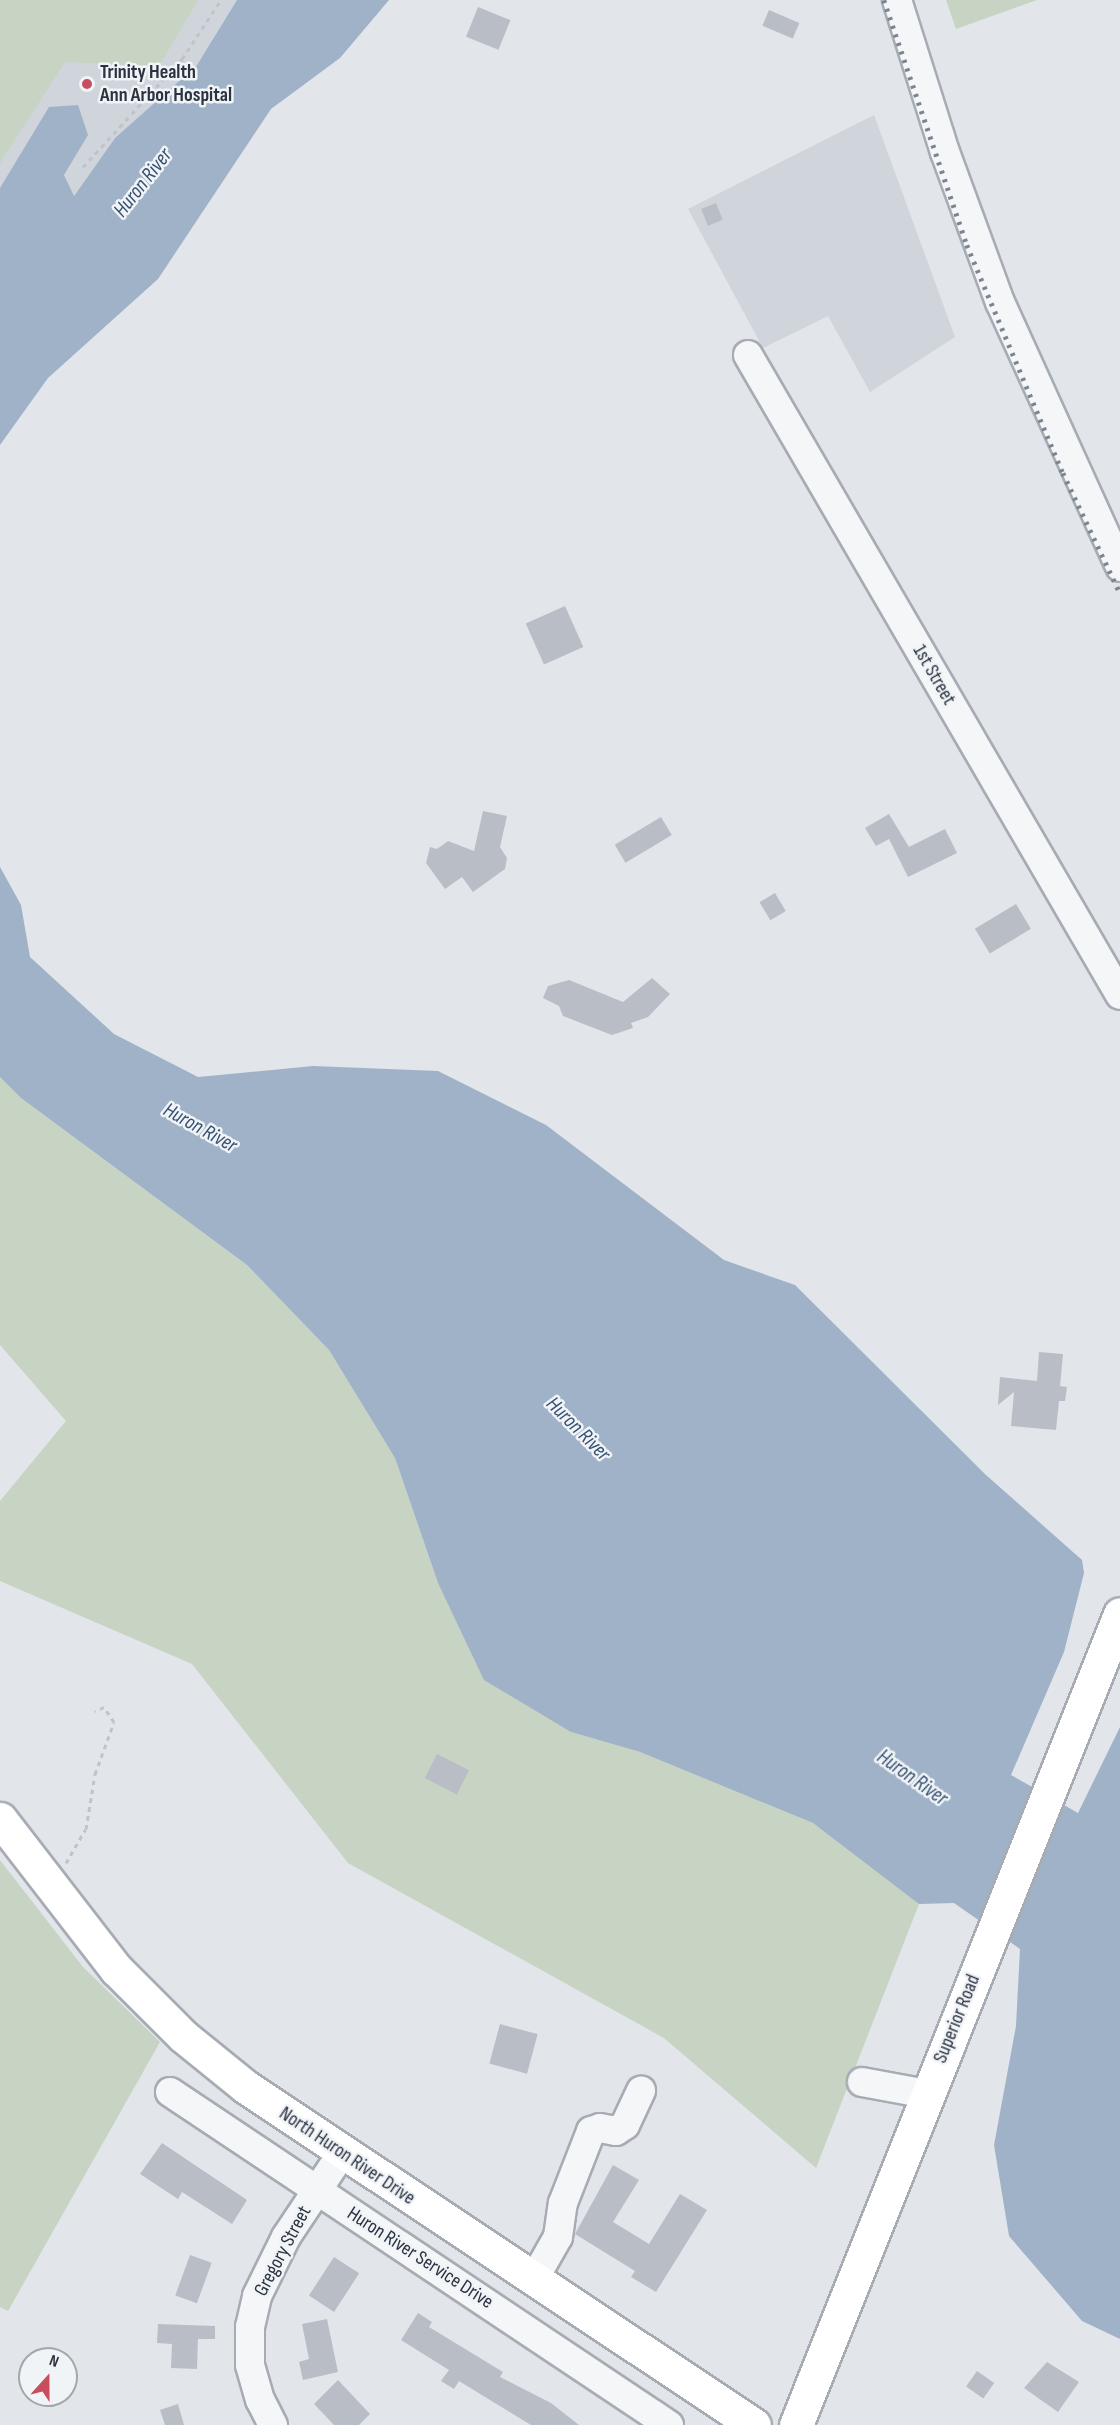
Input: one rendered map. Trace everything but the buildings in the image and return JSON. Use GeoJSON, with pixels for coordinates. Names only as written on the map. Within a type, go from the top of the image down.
{"type":"FeatureCollection","features":[{"type":"Feature","properties":{"kind":"main road","name":"Superior Road"},"geometry":{"type":"LineString","coordinates":[[796,2425],[1120,1614]]}},
{"type":"Feature","properties":{"kind":"main road","name":"North Huron River Drive"},"geometry":{"type":"LineString","coordinates":[[0,1819],[116,1969],[183,2036],[246,2087],[754,2425]]}},
{"type":"Feature","properties":{"kind":"street"},"geometry":{"type":"LineString","coordinates":[[897,0],[945,152],[1000,302],[1120,567]]}},
{"type":"Feature","properties":{"kind":"street","name":"1st Street"},"geometry":{"type":"LineString","coordinates":[[748,355],[1120,995]]}},
{"type":"Feature","properties":{"kind":"street"},"geometry":{"type":"LineString","coordinates":[[862,2082],[927,2094]]}},
{"type":"Feature","properties":{"kind":"street"},"geometry":{"type":"LineString","coordinates":[[534,2279],[558,2237],[563,2203],[591,2132],[600,2128],[616,2131],[625,2125],[641,2091]]}},
{"type":"Feature","properties":{"kind":"street","name":"Huron River Service Drive"},"geometry":{"type":"LineString","coordinates":[[170,2092],[669,2425]]}},
{"type":"Feature","properties":{"kind":"street","name":"Gregory Street"},"geometry":{"type":"LineString","coordinates":[[273,2425],[260,2400],[250,2365],[250,2327],[268,2271],[316,2191],[342,2153]]}},
{"type":"Feature","properties":{"kind":"path"},"geometry":{"type":"LineString","coordinates":[[83,167],[182,59],[221,0]]}},
{"type":"Feature","properties":{"kind":"path"},"geometry":{"type":"LineString","coordinates":[[48,1882],[72,1857],[86,1829],[94,1774],[114,1722],[104,1707],[95,1711]]}},
{"type":"Feature","properties":{"kind":"shaded area","name":"Trinity Health Ann Arbor Hospital"},"geometry":{"type":"Polygon","coordinates":[[[0,0],[237,0],[197,65],[115,138],[73,197],[64,175],[88,134],[0,188],[0,0]]]}},
{"type":"Feature","properties":{"kind":"shaded area"},"geometry":{"type":"Polygon","coordinates":[[[874,115],[955,337],[870,392],[828,316],[763,348],[688,209],[874,115]]]}},
{"type":"Feature","properties":{"kind":"green space"},"geometry":{"type":"Polygon","coordinates":[[[0,0],[198,0],[159,66],[65,62],[0,163],[0,0]]]}},
{"type":"Feature","properties":{"kind":"green space"},"geometry":{"type":"Polygon","coordinates":[[[946,0],[1037,0],[956,29],[946,0]]]}},
{"type":"Feature","properties":{"kind":"green space"},"geometry":{"type":"Polygon","coordinates":[[[0,1077],[21,1098],[247,1265],[329,1350],[395,1458],[438,1583],[571,1732],[640,1752],[813,1823],[880,1868],[919,1904],[816,2168],[664,2038],[348,1863],[192,1664],[0,1581],[0,1501],[66,1421],[0,1345],[0,1077]]]}},
{"type":"Feature","properties":{"kind":"green space"},"geometry":{"type":"Polygon","coordinates":[[[0,1860],[83,1967],[160,2042],[8,2311],[0,2307],[0,1860]]]}},
{"type":"Feature","properties":{"kind":"water","name":"Huron River"},"geometry":{"type":"Polygon","coordinates":[[[237,0],[389,0],[340,58],[271,109],[158,279],[48,378],[0,445],[0,188],[49,107],[78,105],[88,135],[64,175],[74,196],[115,138],[197,65],[237,0]]]}},
{"type":"Feature","properties":{"kind":"water","name":"Huron River"},"geometry":{"type":"Polygon","coordinates":[[[0,867],[21,905],[30,957],[114,1034],[198,1077],[313,1066],[438,1071],[546,1125],[724,1260],[795,1285],[986,1475],[1082,1560],[1084,1573],[1064,1652],[1011,1775],[1078,1813],[1120,1727],[1120,2339],[1082,2321],[1009,2236],[994,2145],[1016,2026],[1020,1949],[954,1903],[919,1904],[813,1823],[640,1752],[571,1732],[484,1680],[438,1583],[395,1458],[329,1350],[247,1265],[21,1098],[0,1077],[0,867]]]}},
{"type":"Feature","properties":{"kind":"railway"},"geometry":{"type":"LineString","coordinates":[[884,0],[967,245],[1063,473],[1120,593]]}},
{"type":"Feature","properties":{"kind":"place","name":"Trinity Health Ann Arbor Hospital"},"geometry":{"type":"Point","coordinates":[87,84]}}]}
